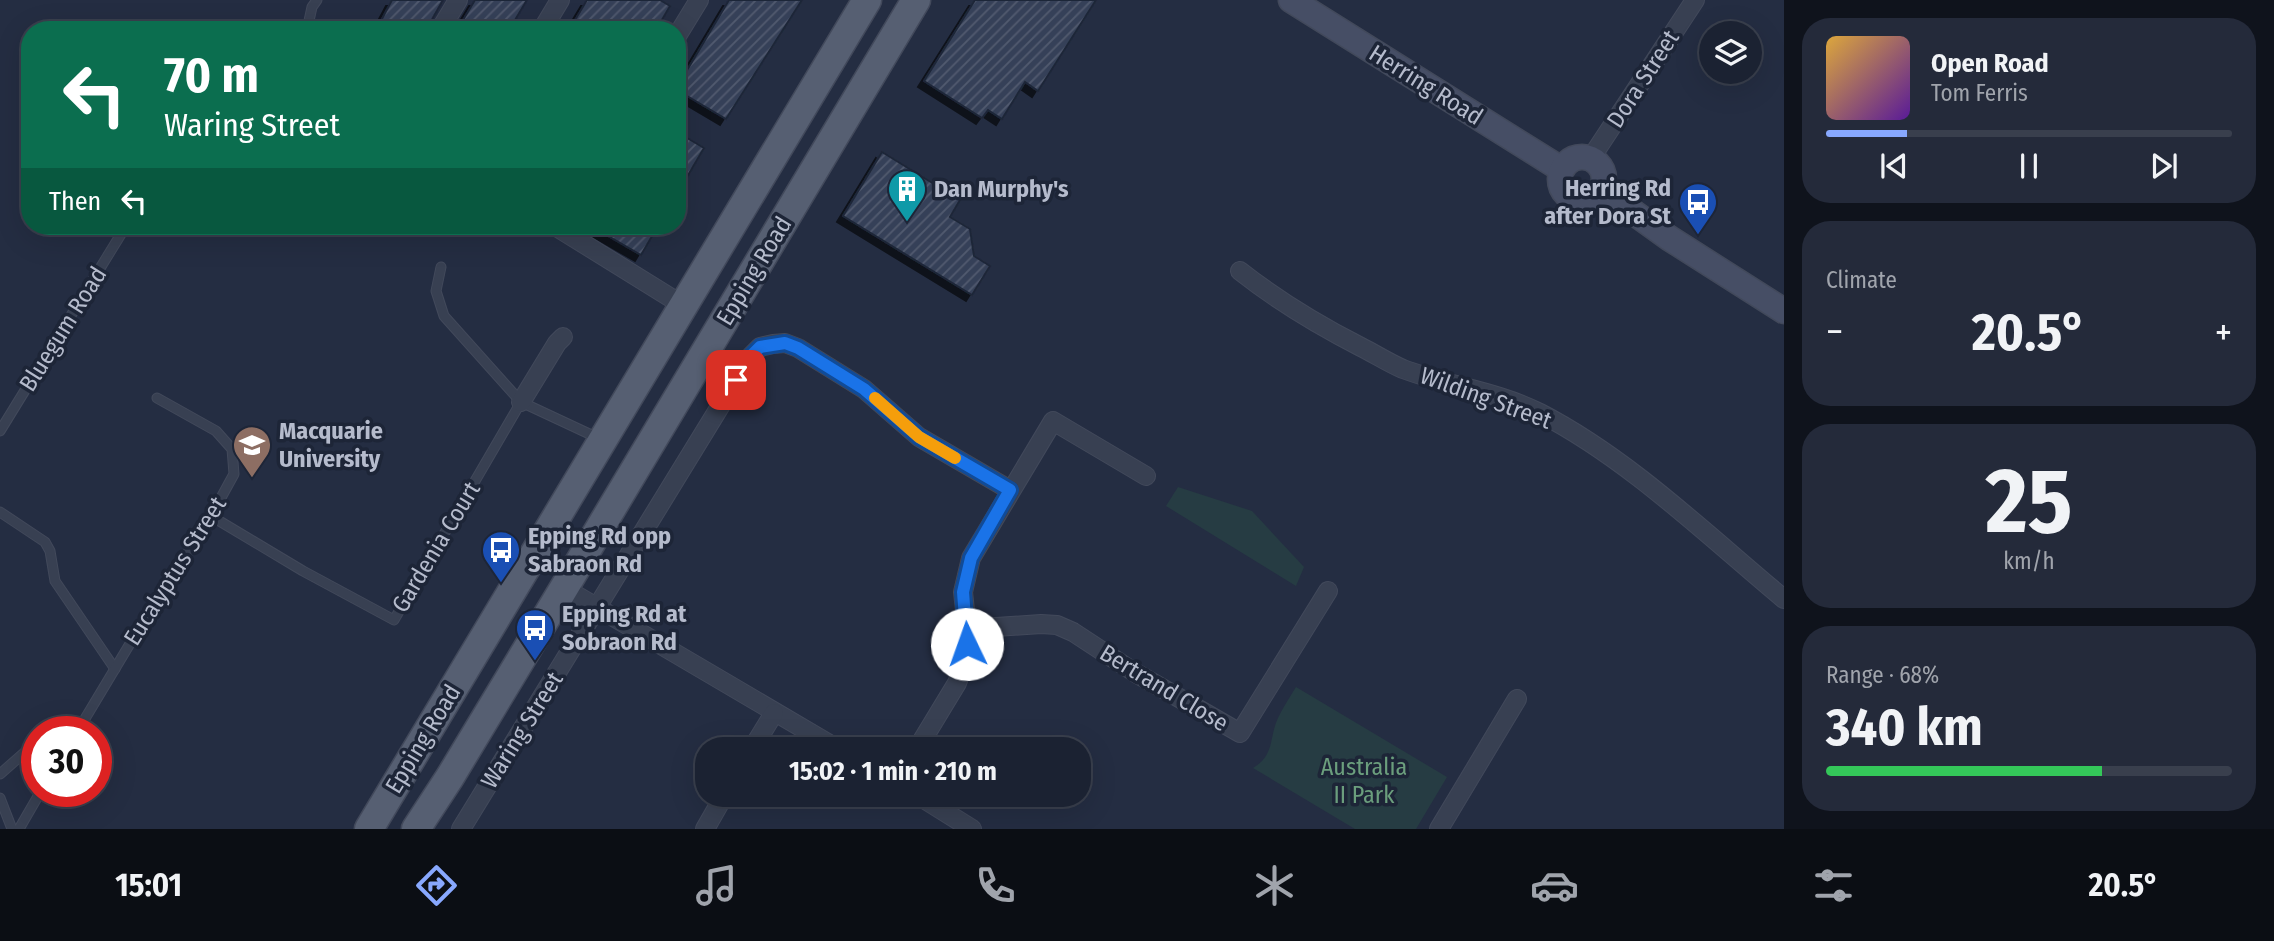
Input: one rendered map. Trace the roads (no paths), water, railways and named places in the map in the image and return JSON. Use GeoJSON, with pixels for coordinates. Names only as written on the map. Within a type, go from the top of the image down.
{"type":"FeatureCollection","features":[{"type":"Feature","properties":{"kind":"main road","name":"Epping Road"},"geometry":{"type":"LineString","coordinates":[[369,829],[867,0]]}},
{"type":"Feature","properties":{"kind":"main road","name":"Epping Road"},"geometry":{"type":"LineString","coordinates":[[416,829],[564,588],[916,0]]}},
{"type":"Feature","properties":{"kind":"street"},"geometry":{"type":"LineString","coordinates":[[445,21],[458,0]]}},
{"type":"Feature","properties":{"kind":"street"},"geometry":{"type":"LineString","coordinates":[[547,21],[560,0]]}},
{"type":"Feature","properties":{"kind":"street"},"geometry":{"type":"LineString","coordinates":[[686,21],[699,0]]}},
{"type":"Feature","properties":{"kind":"street","name":"Herring Road"},"geometry":{"type":"LineString","coordinates":[[1291,0],[1561,169]]}},
{"type":"Feature","properties":{"kind":"street","name":"Dora Street"},"geometry":{"type":"LineString","coordinates":[[1591,158],[1695,0]]}},
{"type":"Feature","properties":{"kind":"street"},"geometry":{"type":"LineString","coordinates":[[1577,157],[1591,158],[1604,175],[1601,189],[1590,199],[1576,200],[1563,191],[1560,184],[1561,169],[1565,163],[1577,157]]}},
{"type":"Feature","properties":{"kind":"street"},"geometry":{"type":"LineString","coordinates":[[1601,189],[1669,238],[1784,311]]}},
{"type":"Feature","properties":{"kind":"street"},"geometry":{"type":"LineString","coordinates":[[570,235],[684,306]]}},
{"type":"Feature","properties":{"kind":"street","name":"Wilding Street"},"geometry":{"type":"LineString","coordinates":[[1240,271],[1271,296],[1321,326],[1402,368],[1485,392],[1536,411],[1574,432],[1616,460],[1784,599]]}},
{"type":"Feature","properties":{"kind":"street"},"geometry":{"type":"LineString","coordinates":[[521,402],[556,343],[564,337]]}},
{"type":"Feature","properties":{"kind":"street","name":"Waring Street"},"geometry":{"type":"LineString","coordinates":[[461,829],[751,356],[760,347],[785,343],[798,348],[864,389],[919,437],[1010,490]]}},
{"type":"Feature","properties":{"kind":"street"},"geometry":{"type":"LineString","coordinates":[[924,737],[957,683],[967,659],[963,592],[971,558],[1053,421],[1146,476]]}},
{"type":"Feature","properties":{"kind":"street"},"geometry":{"type":"LineString","coordinates":[[564,588],[817,737]]}},
{"type":"Feature","properties":{"kind":"street","name":"Bertrand Close"},"geometry":{"type":"LineString","coordinates":[[967,629],[1058,625],[1240,733],[1328,591]]}},
{"type":"Feature","properties":{"kind":"street"},"geometry":{"type":"LineString","coordinates":[[1439,829],[1517,699]]}},
{"type":"Feature","properties":{"kind":"street"},"geometry":{"type":"LineString","coordinates":[[759,737],[774,713]]}},
{"type":"Feature","properties":{"kind":"street"},"geometry":{"type":"LineString","coordinates":[[705,829],[718,807]]}},
{"type":"Feature","properties":{"kind":"street"},"geometry":{"type":"LineString","coordinates":[[937,807],[972,829]]}},
{"type":"Feature","properties":{"kind":"lane"},"geometry":{"type":"LineString","coordinates":[[308,21],[317,0]]}},
{"type":"Feature","properties":{"kind":"lane","name":"Bluegum Road"},"geometry":{"type":"LineString","coordinates":[[0,431],[120,235]]}},
{"type":"Feature","properties":{"kind":"lane"},"geometry":{"type":"LineString","coordinates":[[441,267],[436,291],[444,316],[521,402],[603,441]]}},
{"type":"Feature","properties":{"kind":"lane","name":"Eucalyptus Street"},"geometry":{"type":"LineString","coordinates":[[86,716],[211,516],[234,474],[232,449],[216,431],[157,398]]}},
{"type":"Feature","properties":{"kind":"lane","name":"Gardenia Court"},"geometry":{"type":"LineString","coordinates":[[211,516],[303,571],[394,620],[521,402]]}},
{"type":"Feature","properties":{"kind":"lane"},"geometry":{"type":"LineString","coordinates":[[0,512],[45,542],[50,551],[55,581],[114,669]]}},
{"type":"Feature","properties":{"kind":"lane"},"geometry":{"type":"LineString","coordinates":[[0,774],[21,756]]}},
{"type":"Feature","properties":{"kind":"lane"},"geometry":{"type":"LineString","coordinates":[[0,798],[12,829]]}},
{"type":"Feature","properties":{"kind":"lane"},"geometry":{"type":"LineString","coordinates":[[19,829],[32,807]]}},
{"type":"Feature","properties":{"kind":"place","name":"Dan Murphy's"},"geometry":{"type":"Point","coordinates":[907,223]}},
{"type":"Feature","properties":{"kind":"place","name":"Herring Rd after Dora St"},"geometry":{"type":"Point","coordinates":[1698,236]}},
{"type":"Feature","properties":{"kind":"place","name":"Macquarie University"},"geometry":{"type":"Point","coordinates":[252,479]}},
{"type":"Feature","properties":{"kind":"place","name":"Epping Rd opp Sabraon Rd"},"geometry":{"type":"Point","coordinates":[501,584]}},
{"type":"Feature","properties":{"kind":"place","name":"Epping Rd at Sobraon Rd"},"geometry":{"type":"Point","coordinates":[535,662]}},
{"type":"Feature","properties":{"kind":"park label","name":"Australia II Park"},"geometry":{"type":"Point","coordinates":[1364,781]}}]}
